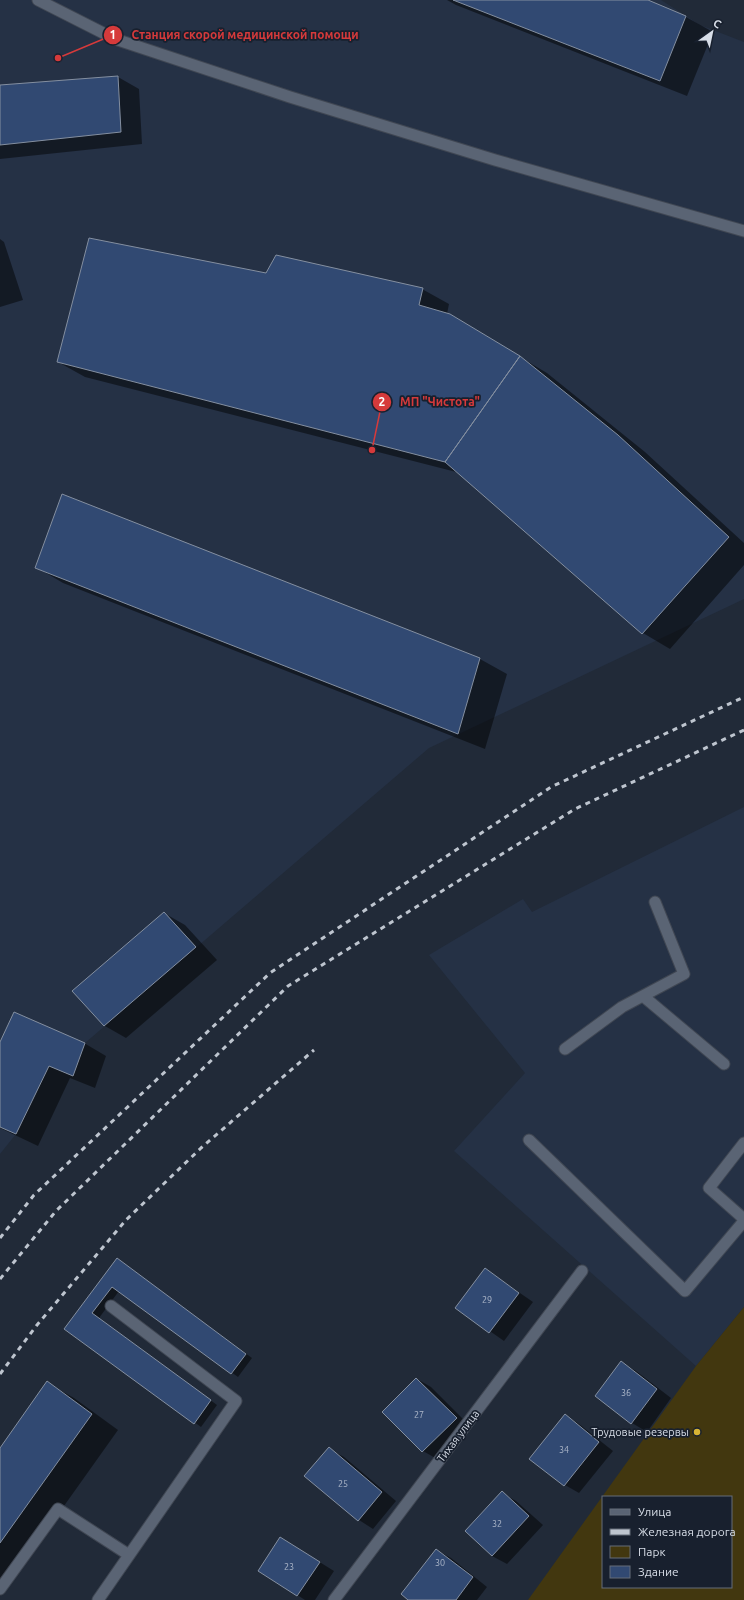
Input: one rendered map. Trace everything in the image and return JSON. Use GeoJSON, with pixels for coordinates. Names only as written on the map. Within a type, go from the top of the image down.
{"type":"FeatureCollection","features":[{"type":"Feature","properties":{"kind":"street"},"geometry":{"type":"LineString","coordinates":[[38,0],[115,39],[290,97],[495,160],[744,231]]}},
{"type":"Feature","properties":{"kind":"street"},"geometry":{"type":"LineString","coordinates":[[565,1049],[622,1007],[684,974],[655,902]]}},
{"type":"Feature","properties":{"kind":"street"},"geometry":{"type":"LineString","coordinates":[[643,996],[724,1064]]}},
{"type":"Feature","properties":{"kind":"street"},"geometry":{"type":"LineString","coordinates":[[529,1140],[686,1291],[744,1220],[709,1188],[744,1143]]}},
{"type":"Feature","properties":{"kind":"street","name":"Тихая улица"},"geometry":{"type":"LineString","coordinates":[[334,1600],[582,1271]]}},
{"type":"Feature","properties":{"kind":"street"},"geometry":{"type":"LineString","coordinates":[[98,1600],[236,1401],[111,1306]]}},
{"type":"Feature","properties":{"kind":"street"},"geometry":{"type":"LineString","coordinates":[[0,1589],[58,1508],[129,1555]]}},
{"type":"Feature","properties":{"kind":"shaded area"},"geometry":{"type":"Polygon","coordinates":[[[0,0],[661,0],[700,25],[744,42],[744,599],[429,748],[85,1043],[73,1076],[49,1066],[16,1134],[0,1154],[0,0]]]}},
{"type":"Feature","properties":{"kind":"shaded area"},"geometry":{"type":"Polygon","coordinates":[[[744,807],[744,1307],[696,1366],[454,1151],[525,1073],[429,955],[523,899],[532,912],[744,807]]]}},
{"type":"Feature","properties":{"kind":"green space","name":"Трудовые резервы"},"geometry":{"type":"Polygon","coordinates":[[[744,1307],[744,1600],[528,1600],[602,1497],[602,1588],[732,1588],[732,1496],[603,1496],[696,1366],[744,1307]]]}},
{"type":"Feature","properties":{"kind":"building"},"geometry":{"type":"Polygon","coordinates":[[[453,0],[648,0],[686,16],[660,81],[453,0]]]}},
{"type":"Feature","properties":{"kind":"building"},"geometry":{"type":"Polygon","coordinates":[[[118,76],[121,132],[0,145],[0,85],[118,76]]]}},
{"type":"Feature","properties":{"kind":"building"},"geometry":{"type":"Polygon","coordinates":[[[89,238],[266,273],[276,255],[423,288],[419,305],[450,314],[520,356],[445,462],[57,362],[89,238]]]}},
{"type":"Feature","properties":{"kind":"building"},"geometry":{"type":"Polygon","coordinates":[[[520,356],[618,435],[729,537],[642,634],[445,462],[520,356]]]}},
{"type":"Feature","properties":{"kind":"building"},"geometry":{"type":"Polygon","coordinates":[[[62,494],[480,658],[458,734],[35,568],[62,494]]]}},
{"type":"Feature","properties":{"kind":"building"},"geometry":{"type":"Polygon","coordinates":[[[164,912],[196,947],[104,1026],[72,991],[164,912]]]}},
{"type":"Feature","properties":{"kind":"building"},"geometry":{"type":"Polygon","coordinates":[[[14,1012],[85,1043],[73,1076],[49,1066],[16,1134],[0,1127],[0,1042],[14,1012]]]}},
{"type":"Feature","properties":{"kind":"building"},"geometry":{"type":"Polygon","coordinates":[[[117,1258],[246,1354],[231,1374],[112,1287],[92,1313],[211,1400],[194,1424],[64,1329],[117,1258]]]}},
{"type":"Feature","properties":{"kind":"building"},"geometry":{"type":"Polygon","coordinates":[[[485,1268],[519,1293],[489,1333],[455,1308],[485,1268]]]}},
{"type":"Feature","properties":{"kind":"building"},"geometry":{"type":"Polygon","coordinates":[[[621,1361],[657,1389],[631,1424],[595,1396],[621,1361]]]}},
{"type":"Feature","properties":{"kind":"building"},"geometry":{"type":"Polygon","coordinates":[[[416,1378],[457,1418],[422,1452],[382,1412],[416,1378]]]}},
{"type":"Feature","properties":{"kind":"building"},"geometry":{"type":"Polygon","coordinates":[[[47,1381],[92,1414],[0,1543],[0,1448],[47,1381]]]}},
{"type":"Feature","properties":{"kind":"building"},"geometry":{"type":"Polygon","coordinates":[[[565,1414],[599,1442],[564,1486],[529,1459],[565,1414]]]}},
{"type":"Feature","properties":{"kind":"building"},"geometry":{"type":"Polygon","coordinates":[[[329,1447],[382,1492],[358,1521],[304,1476],[329,1447]]]}},
{"type":"Feature","properties":{"kind":"building"},"geometry":{"type":"Polygon","coordinates":[[[502,1491],[529,1516],[492,1556],[465,1531],[502,1491]]]}},
{"type":"Feature","properties":{"kind":"building"},"geometry":{"type":"Polygon","coordinates":[[[280,1537],[320,1562],[297,1596],[258,1571],[280,1537]]]}},
{"type":"Feature","properties":{"kind":"building"},"geometry":{"type":"Polygon","coordinates":[[[436,1549],[473,1577],[456,1600],[408,1600],[401,1594],[436,1549]]]}},
{"type":"Feature","properties":{"kind":"railway"},"geometry":{"type":"LineString","coordinates":[[0,1238],[34,1195],[270,973],[551,787],[744,697]]}},
{"type":"Feature","properties":{"kind":"railway"},"geometry":{"type":"LineString","coordinates":[[0,1279],[56,1211],[288,986],[575,809],[744,730]]}},
{"type":"Feature","properties":{"kind":"railway"},"geometry":{"type":"LineString","coordinates":[[0,1374],[37,1325],[126,1220],[201,1148],[314,1050]]}},
{"type":"Feature","properties":{"kind":"place","name":"Станция скорой медицинской помощи"},"geometry":{"type":"Point","coordinates":[58,58]}},
{"type":"Feature","properties":{"kind":"place","name":"МП \"Чистота\""},"geometry":{"type":"Point","coordinates":[372,450]}},
{"type":"Feature","properties":{"kind":"place","name":"Трудовые резервы"},"geometry":{"type":"Point","coordinates":[697,1432]}}]}
